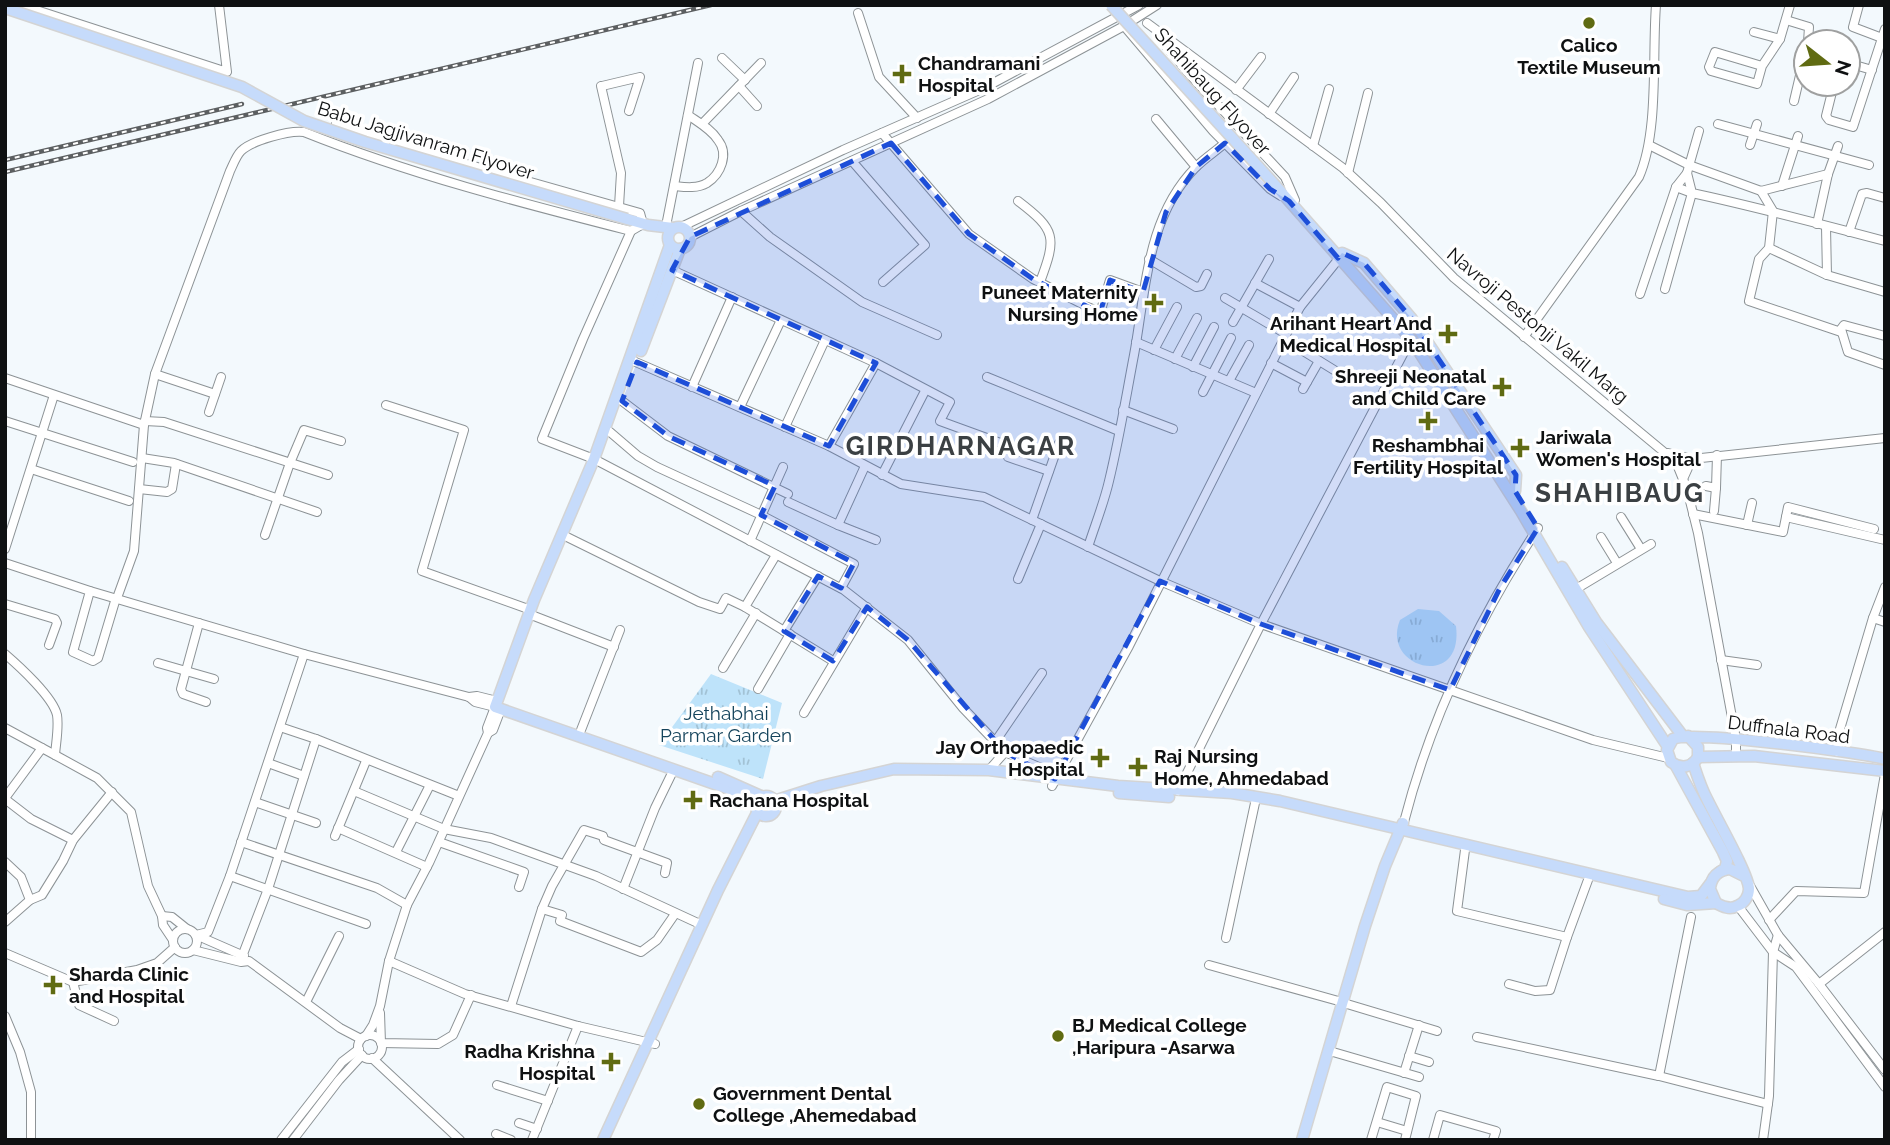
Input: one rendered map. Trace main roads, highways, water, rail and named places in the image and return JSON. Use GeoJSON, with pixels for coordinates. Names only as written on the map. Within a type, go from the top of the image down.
{"type":"FeatureCollection","features":[{"type":"Feature","properties":{"kind":"main road","name":"Shahibaug Flyover"},"geometry":{"type":"LineString","coordinates":[[1111,5],[1292,200],[1340,256]]}},
{"type":"Feature","properties":{"kind":"main road","name":"Shahibaug Flyover"},"geometry":{"type":"LineString","coordinates":[[1118,5],[1277,184]]}},
{"type":"Feature","properties":{"kind":"main road","name":"Babu Jagjivanram Flyover"},"geometry":{"type":"LineString","coordinates":[[5,8],[242,87],[304,121],[365,142],[673,235]]}},
{"type":"Feature","properties":{"kind":"main road"},"geometry":{"type":"LineString","coordinates":[[673,235],[686,246],[690,237]]}},
{"type":"Feature","properties":{"kind":"main road"},"geometry":{"type":"LineString","coordinates":[[532,613],[567,537],[672,270],[673,235]]}},
{"type":"Feature","properties":{"kind":"main road"},"geometry":{"type":"LineString","coordinates":[[499,705],[532,613],[622,401],[673,235]]}},
{"type":"Feature","properties":{"kind":"main road"},"geometry":{"type":"LineString","coordinates":[[499,705],[735,791],[765,806],[894,776],[988,776],[1144,796],[1233,800],[1401,830],[1465,850],[1687,905],[1716,904],[1727,908],[1738,906],[1748,895],[1746,879],[1705,796],[1695,760],[1698,747],[1685,736],[1596,622],[1442,384],[1410,339],[1340,256]]}},
{"type":"Feature","properties":{"kind":"main road"},"geometry":{"type":"LineString","coordinates":[[610,1140],[702,925],[765,806],[821,786],[894,769],[989,770],[1054,783],[1232,793],[1280,800],[1688,897],[1701,896],[1718,872],[1725,869],[1727,861],[1671,757],[1589,626],[1515,491],[1415,335],[1340,256]]}},
{"type":"Feature","properties":{"kind":"main road"},"geometry":{"type":"LineString","coordinates":[[499,705],[736,783],[765,806]]}},
{"type":"Feature","properties":{"kind":"main road"},"geometry":{"type":"LineString","coordinates":[[1671,757],[1673,738],[1685,736]]}},
{"type":"Feature","properties":{"kind":"main road","name":"Duffnala Road"},"geometry":{"type":"LineString","coordinates":[[1685,736],[1736,739],[1885,759]]}},
{"type":"Feature","properties":{"kind":"main road"},"geometry":{"type":"LineString","coordinates":[[1671,757],[1685,767],[1695,760],[1736,755],[1885,773]]}},
{"type":"Feature","properties":{"kind":"main road"},"geometry":{"type":"LineString","coordinates":[[603,1140],[652,1044],[765,806]]}},
{"type":"Feature","properties":{"kind":"main road"},"geometry":{"type":"LineString","coordinates":[[1302,1140],[1401,830]]}},
{"type":"Feature","properties":{"kind":"main road"},"geometry":{"type":"LineString","coordinates":[[1718,872],[1730,869],[1746,879]]}},
{"type":"Feature","properties":{"kind":"main road"},"geometry":{"type":"LineString","coordinates":[[1710,884],[1711,895],[1716,904]]}},
{"type":"Feature","properties":{"kind":"main road"},"geometry":{"type":"LineString","coordinates":[[1308,1140],[1334,1052],[1345,1003]]}},
{"type":"Feature","properties":{"kind":"railway"},"geometry":{"type":"LineString","coordinates":[[5,172],[711,5]]}},
{"type":"Feature","properties":{"kind":"railway"},"geometry":{"type":"LineString","coordinates":[[5,160],[242,104]]}},
{"type":"Feature","properties":{"kind":"place","name":"Calico Textile Museum"},"geometry":{"type":"Point","coordinates":[1589,23]}},
{"type":"Feature","properties":{"kind":"place","name":"Chandramani Hospital"},"geometry":{"type":"Point","coordinates":[902,74]}},
{"type":"Feature","properties":{"kind":"place","name":"Puneet Maternity Nursing Home"},"geometry":{"type":"Point","coordinates":[1154,303]}},
{"type":"Feature","properties":{"kind":"place","name":"Arihant Heart And Medical Hospital"},"geometry":{"type":"Point","coordinates":[1448,334]}},
{"type":"Feature","properties":{"kind":"place","name":"Shreeji Neonatal and Child Care"},"geometry":{"type":"Point","coordinates":[1502,387]}},
{"type":"Feature","properties":{"kind":"place","name":"Reshambhai Fertility Hospital"},"geometry":{"type":"Point","coordinates":[1428,421]}},
{"type":"Feature","properties":{"kind":"place","name":"Jariwala Women's Hospital"},"geometry":{"type":"Point","coordinates":[1520,448]}},
{"type":"Feature","properties":{"kind":"place","name":"Jay Orthopaedic Hospital"},"geometry":{"type":"Point","coordinates":[1100,758]}},
{"type":"Feature","properties":{"kind":"place","name":"Raj Nursing Home, Ahmedabad"},"geometry":{"type":"Point","coordinates":[1138,767]}},
{"type":"Feature","properties":{"kind":"place","name":"Rachana Hospital"},"geometry":{"type":"Point","coordinates":[693,800]}},
{"type":"Feature","properties":{"kind":"place","name":"Sharda Clinic and Hospital"},"geometry":{"type":"Point","coordinates":[53,985]}},
{"type":"Feature","properties":{"kind":"place","name":"BJ Medical College ,Haripura -Asarwa"},"geometry":{"type":"Point","coordinates":[1058,1036]}},
{"type":"Feature","properties":{"kind":"place","name":"Radha Krishna Hospital"},"geometry":{"type":"Point","coordinates":[611,1062]}},
{"type":"Feature","properties":{"kind":"place","name":"Government Dental College ,Ahemedabad"},"geometry":{"type":"Point","coordinates":[699,1104]}},
{"type":"Feature","properties":{"kind":"district","name":"GIRDHARNAGAR"},"geometry":{"type":"Point","coordinates":[961,446]}},
{"type":"Feature","properties":{"kind":"district","name":"SHAHIBAUG"},"geometry":{"type":"Point","coordinates":[1620,493]}},
{"type":"Feature","properties":{"kind":"park label","name":"Jethabhai Parmar Garden"},"geometry":{"type":"Point","coordinates":[726,724]}}]}
